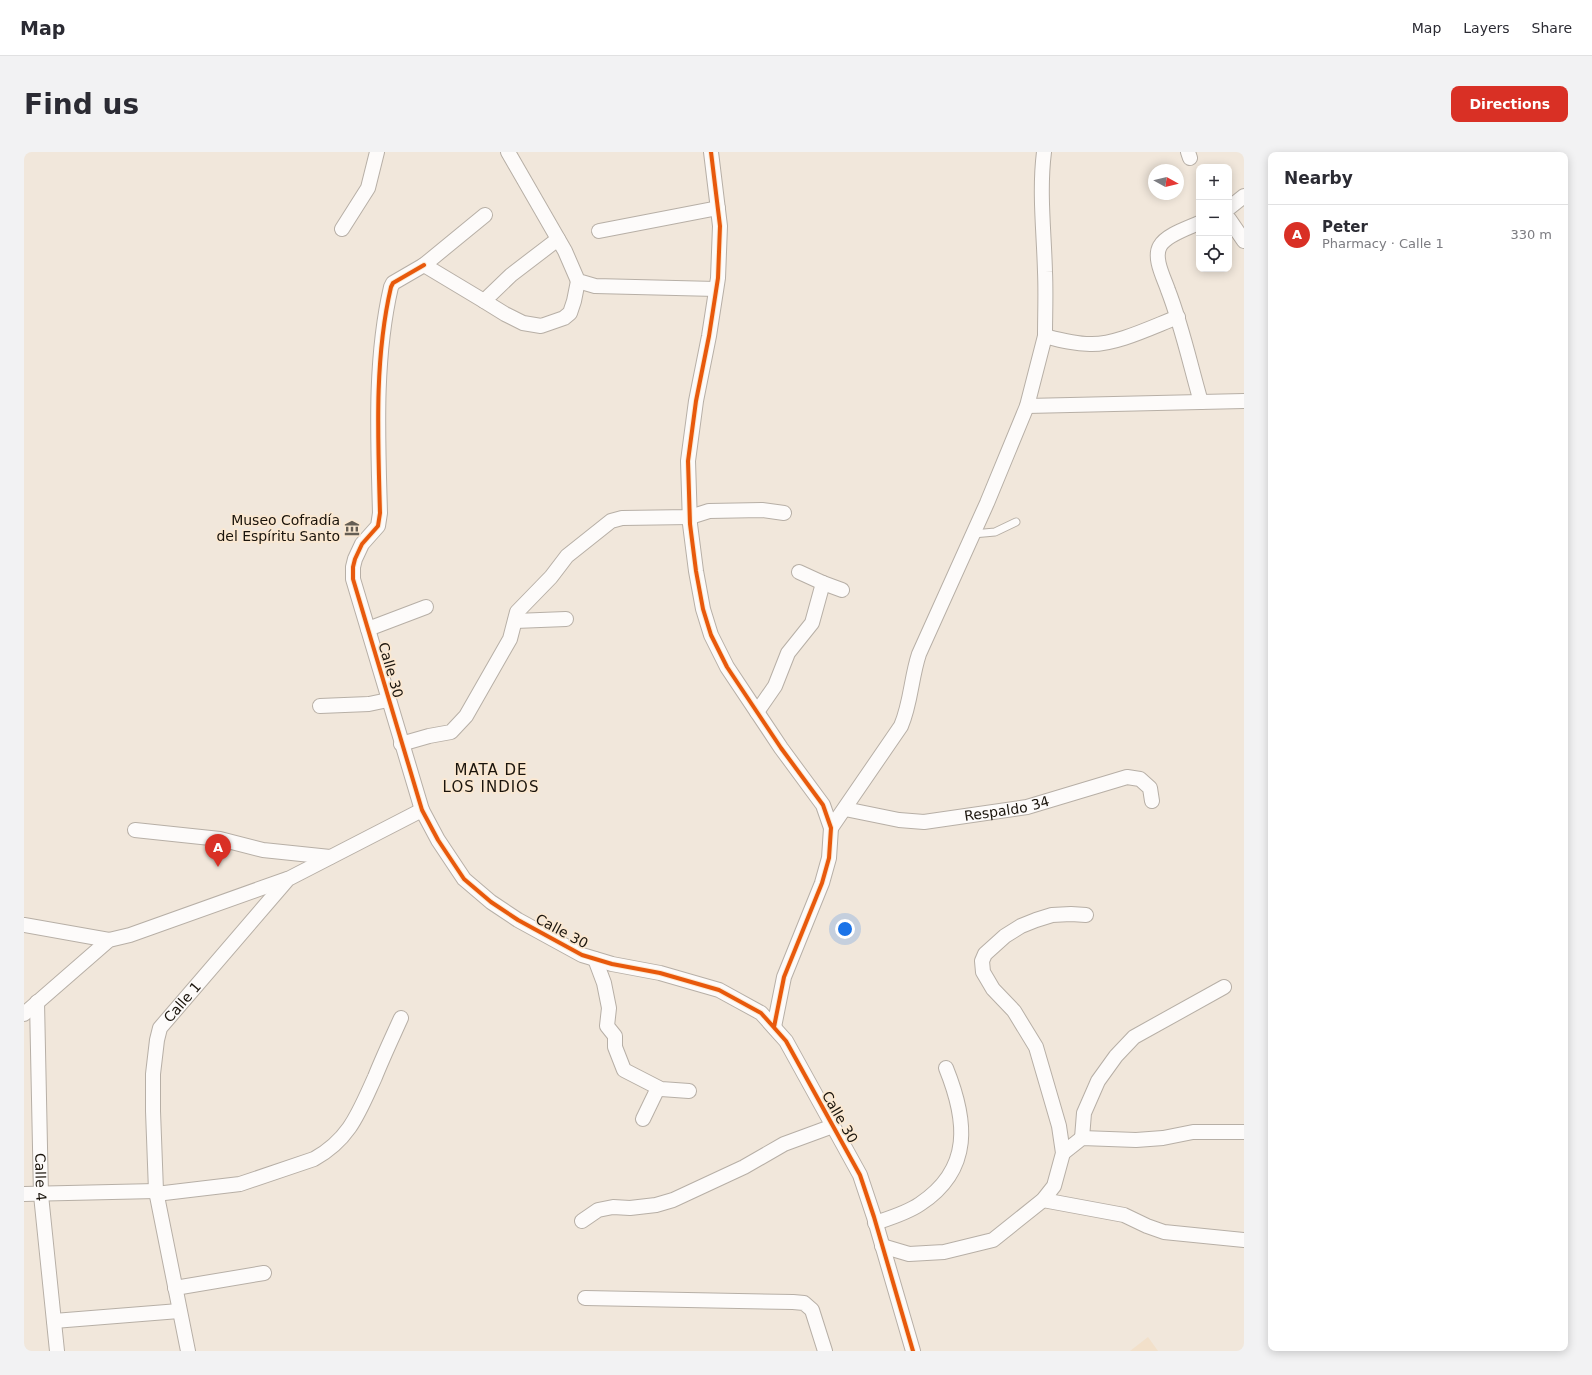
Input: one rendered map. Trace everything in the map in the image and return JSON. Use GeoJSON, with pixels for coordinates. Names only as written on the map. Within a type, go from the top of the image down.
{"type":"FeatureCollection","features":[{"type":"Feature","properties":{"kind":"street"},"geometry":{"type":"LineString","coordinates":[[342,229],[368,188],[377,152]]}},
{"type":"Feature","properties":{"kind":"street"},"geometry":{"type":"LineString","coordinates":[[424,265],[505,314],[523,323],[541,326],[564,318],[570,313],[578,281],[565,251],[508,152]]}},
{"type":"Feature","properties":{"kind":"street"},"geometry":{"type":"LineString","coordinates":[[711,152],[720,226],[716,289],[709,336],[696,401],[688,461],[690,517],[696,571],[703,609],[711,635],[728,667],[757,712],[823,805],[831,828],[829,858],[822,883],[784,977],[774,1027]]}},
{"type":"Feature","properties":{"kind":"street"},"geometry":{"type":"LineString","coordinates":[[831,828],[902,726],[908,712],[914,672],[919,654],[973,534],[1027,406],[1044,336],[1045,271],[1042,234],[1042,170],[1044,152]]}},
{"type":"Feature","properties":{"kind":"street"},"geometry":{"type":"LineString","coordinates":[[1232,206],[1244,196]]}},
{"type":"Feature","properties":{"kind":"street"},"geometry":{"type":"LineString","coordinates":[[599,231],[718,208]]}},
{"type":"Feature","properties":{"kind":"street","name":"Calle 30"},"geometry":{"type":"LineString","coordinates":[[485,215],[424,265],[394,283],[391,287],[383,333],[378,429],[380,513],[378,526],[362,544],[355,559],[353,568],[353,579],[401,744],[422,810],[438,840],[464,879],[491,902],[518,920],[582,955],[660,973],[719,990],[761,1013],[774,1027],[786,1041],[860,1175],[876,1223],[914,1351]]}},
{"type":"Feature","properties":{"kind":"street"},"geometry":{"type":"LineString","coordinates":[[1232,223],[1244,240]]}},
{"type":"Feature","properties":{"kind":"street"},"geometry":{"type":"LineString","coordinates":[[1196,224],[1174,233],[1160,245],[1157,253],[1159,264],[1178,317],[1201,402]]}},
{"type":"Feature","properties":{"kind":"street"},"geometry":{"type":"LineString","coordinates":[[484,301],[511,275],[558,239]]}},
{"type":"Feature","properties":{"kind":"street"},"geometry":{"type":"LineString","coordinates":[[578,281],[595,286],[716,289]]}},
{"type":"Feature","properties":{"kind":"street"},"geometry":{"type":"LineString","coordinates":[[1044,336],[1068,342],[1092,344],[1115,341],[1178,317]]}},
{"type":"Feature","properties":{"kind":"street"},"geometry":{"type":"LineString","coordinates":[[1027,406],[1244,401]]}},
{"type":"Feature","properties":{"kind":"street"},"geometry":{"type":"LineString","coordinates":[[401,744],[429,736],[451,732],[466,716],[510,639],[518,612],[551,578],[567,556],[611,521],[622,518],[690,517],[709,511],[762,510],[784,513]]}},
{"type":"Feature","properties":{"kind":"street"},"geometry":{"type":"LineString","coordinates":[[799,572],[823,584],[842,590]]}},
{"type":"Feature","properties":{"kind":"street"},"geometry":{"type":"LineString","coordinates":[[757,712],[775,686],[788,653],[812,623],[823,584]]}},
{"type":"Feature","properties":{"kind":"street"},"geometry":{"type":"LineString","coordinates":[[368,629],[426,607]]}},
{"type":"Feature","properties":{"kind":"street"},"geometry":{"type":"LineString","coordinates":[[515,621],[566,619]]}},
{"type":"Feature","properties":{"kind":"street"},"geometry":{"type":"LineString","coordinates":[[320,706],[369,704],[388,700]]}},
{"type":"Feature","properties":{"kind":"street","name":"Respaldo 34"},"geometry":{"type":"LineString","coordinates":[[845,809],[899,820],[924,822],[1027,807],[1127,777],[1140,779],[1150,788],[1152,800]]}},
{"type":"Feature","properties":{"kind":"street","name":"Calle 1"},"geometry":{"type":"LineString","coordinates":[[188,1351],[156,1192],[153,1111],[154,1074],[157,1040],[160,1028],[288,879],[422,810]]}},
{"type":"Feature","properties":{"kind":"street"},"geometry":{"type":"LineString","coordinates":[[135,830],[220,839],[263,850],[330,858]]}},
{"type":"Feature","properties":{"kind":"street"},"geometry":{"type":"LineString","coordinates":[[24,925],[109,940],[130,935],[288,879]]}},
{"type":"Feature","properties":{"kind":"street"},"geometry":{"type":"LineString","coordinates":[[882,1246],[909,1254],[944,1252],[993,1240],[1043,1200],[1054,1186],[1063,1153],[1059,1126],[1036,1048],[1014,1011],[993,989],[983,972],[982,961],[985,954],[1005,936],[1031,922],[1052,915],[1086,915]]}},
{"type":"Feature","properties":{"kind":"street"},"geometry":{"type":"LineString","coordinates":[[24,1014],[109,940]]}},
{"type":"Feature","properties":{"kind":"street"},"geometry":{"type":"LineString","coordinates":[[596,959],[604,983],[609,1008],[607,1026],[615,1036],[614,1047],[624,1070],[658,1088],[689,1091]]}},
{"type":"Feature","properties":{"kind":"street"},"geometry":{"type":"LineString","coordinates":[[1082,1138],[1084,1113],[1098,1081],[1116,1056],[1134,1037],[1224,987]]}},
{"type":"Feature","properties":{"kind":"street","name":"Calle 4"},"geometry":{"type":"LineString","coordinates":[[37,1002],[41,1195],[57,1351]]}},
{"type":"Feature","properties":{"kind":"street"},"geometry":{"type":"LineString","coordinates":[[24,1194],[41,1195],[156,1192],[240,1184],[314,1159],[338,1140],[358,1115],[401,1018]]}},
{"type":"Feature","properties":{"kind":"street"},"geometry":{"type":"LineString","coordinates":[[876,1223],[920,1204],[942,1186],[955,1166],[959,1153],[961,1135],[960,1111],[956,1093],[946,1068]]}},
{"type":"Feature","properties":{"kind":"street"},"geometry":{"type":"LineString","coordinates":[[644,1119],[658,1088]]}},
{"type":"Feature","properties":{"kind":"street"},"geometry":{"type":"LineString","coordinates":[[582,1221],[598,1210],[613,1206],[630,1208],[656,1205],[673,1200],[744,1167],[784,1144],[833,1126]]}},
{"type":"Feature","properties":{"kind":"street"},"geometry":{"type":"LineString","coordinates":[[1063,1153],[1082,1138],[1136,1140],[1163,1138],[1193,1132],[1244,1132]]}},
{"type":"Feature","properties":{"kind":"street"},"geometry":{"type":"LineString","coordinates":[[1043,1200],[1124,1215],[1164,1232],[1244,1240]]}},
{"type":"Feature","properties":{"kind":"street"},"geometry":{"type":"LineString","coordinates":[[175,1288],[264,1273]]}},
{"type":"Feature","properties":{"kind":"street"},"geometry":{"type":"LineString","coordinates":[[586,1298],[804,1303],[812,1310],[825,1351]]}},
{"type":"Feature","properties":{"kind":"street"},"geometry":{"type":"LineString","coordinates":[[54,1321],[179,1311]]}},
{"type":"Feature","properties":{"kind":"lane"},"geometry":{"type":"LineString","coordinates":[[973,534],[995,532],[1016,522]]}},
{"type":"Feature","properties":{"kind":"shaded area"},"geometry":{"type":"Polygon","coordinates":[[[1148,1337],[1158,1351],[1130,1351],[1148,1337]]]}},
{"type":"Feature","properties":{"kind":"cycle path"},"geometry":{"type":"LineString","coordinates":[[711,152],[720,226],[718,278],[709,336],[696,401],[688,461],[690,524],[696,571],[703,609],[711,635],[727,667],[781,748],[823,805],[831,828],[829,858],[822,883],[784,977],[774,1027]]}},
{"type":"Feature","properties":{"kind":"cycle path"},"geometry":{"type":"LineString","coordinates":[[424,265],[393,283],[391,287],[382,343],[378,400],[380,513],[378,526],[362,544],[353,567],[353,579],[422,810],[438,840],[464,879],[491,902],[518,920],[582,955],[612,964],[660,973],[719,990],[761,1013],[786,1041],[860,1175],[874,1217],[913,1351]]}},
{"type":"Feature","properties":{"kind":"place","name":"Museo Cofradía del Espíritu Santo"},"geometry":{"type":"Point","coordinates":[352,528]}},
{"type":"Feature","properties":{"kind":"place","name":"Peter"},"geometry":{"type":"Point","coordinates":[218,867]}},
{"type":"Feature","properties":{"kind":"district","name":"MATA DE LOS INDIOS"},"geometry":{"type":"Point","coordinates":[491,778]}}]}
